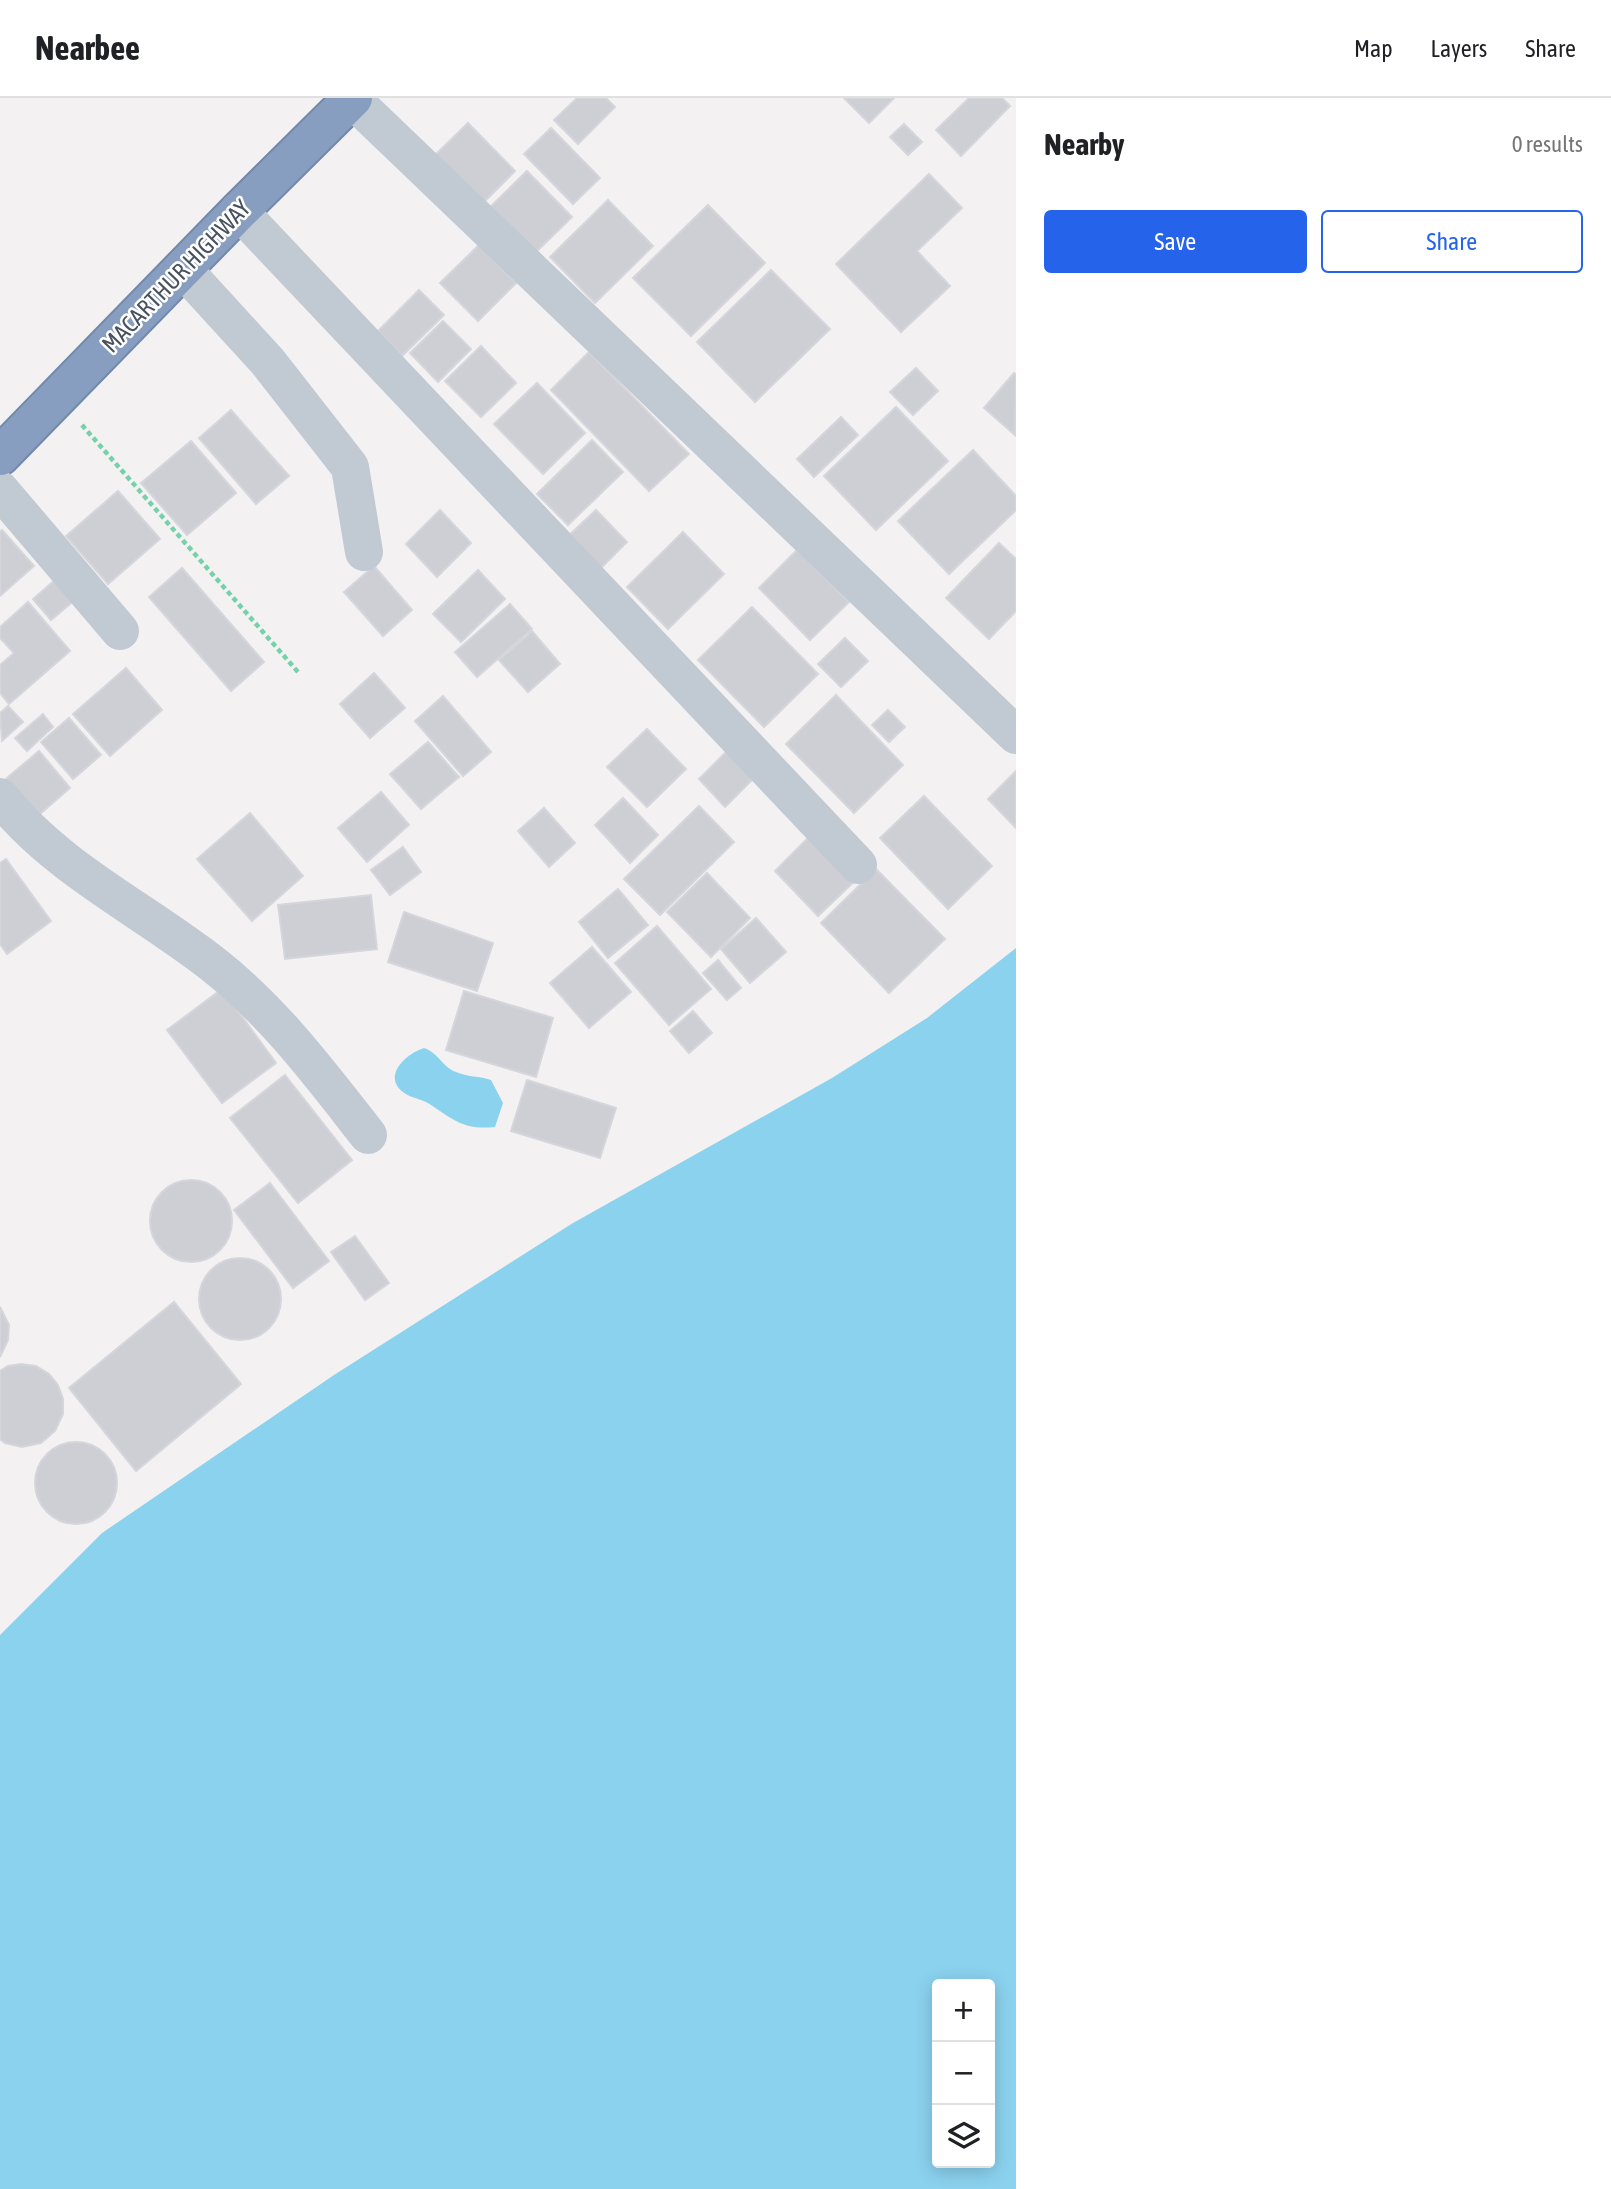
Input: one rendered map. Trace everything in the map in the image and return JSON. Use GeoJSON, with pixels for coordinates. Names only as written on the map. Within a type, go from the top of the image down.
{"type":"FeatureCollection","features":[{"type":"Feature","properties":{"kind":"highway","name":"MACARTHUR HIGHWAY"},"geometry":{"type":"LineString","coordinates":[[0,456],[239,211],[353,99]]}},
{"type":"Feature","properties":{"kind":"street"},"geometry":{"type":"LineString","coordinates":[[353,99],[1016,735]]}},
{"type":"Feature","properties":{"kind":"street"},"geometry":{"type":"LineString","coordinates":[[239,211],[858,865]]}},
{"type":"Feature","properties":{"kind":"street"},"geometry":{"type":"LineString","coordinates":[[183,268],[268,362],[350,467],[364,552]]}},
{"type":"Feature","properties":{"kind":"street"},"geometry":{"type":"LineString","coordinates":[[0,490],[120,631]]}},
{"type":"Feature","properties":{"kind":"street"},"geometry":{"type":"LineString","coordinates":[[0,797],[47,847],[165,929],[253,997],[283,1029],[368,1135]]}},
{"type":"Feature","properties":{"kind":"path"},"geometry":{"type":"LineString","coordinates":[[58,397],[298,672]]}},
{"type":"Feature","properties":{"kind":"water"},"geometry":{"type":"Polygon","coordinates":[[[1016,948],[1016,2189],[0,2189],[0,1635],[102,1533],[334,1375],[573,1223],[832,1078],[927,1018],[1016,948]]]}},
{"type":"Feature","properties":{"kind":"water"},"geometry":{"type":"Polygon","coordinates":[[[424,1048],[451,1070],[491,1080],[503,1103],[495,1127],[468,1126],[399,1088],[395,1081],[398,1067],[410,1055],[424,1048]]]}},
{"type":"Feature","properties":{"kind":"building"},"geometry":{"type":"Polygon","coordinates":[[[577,98],[606,98],[615,107],[578,144],[554,120],[577,98]]]}},
{"type":"Feature","properties":{"kind":"building"},"geometry":{"type":"Polygon","coordinates":[[[844,98],[894,98],[869,123],[844,98]]]}},
{"type":"Feature","properties":{"kind":"building"},"geometry":{"type":"Polygon","coordinates":[[[969,98],[1002,98],[1010,106],[961,156],[936,130],[969,98]]]}},
{"type":"Feature","properties":{"kind":"building"},"geometry":{"type":"Polygon","coordinates":[[[468,123],[515,171],[482,204],[435,155],[468,123]]]}},
{"type":"Feature","properties":{"kind":"building"},"geometry":{"type":"Polygon","coordinates":[[[904,124],[922,142],[908,155],[890,137],[904,124]]]}},
{"type":"Feature","properties":{"kind":"building"},"geometry":{"type":"Polygon","coordinates":[[[551,128],[600,178],[573,204],[524,154],[551,128]]]}},
{"type":"Feature","properties":{"kind":"building"},"geometry":{"type":"Polygon","coordinates":[[[527,171],[572,217],[533,255],[488,209],[527,171]]]}},
{"type":"Feature","properties":{"kind":"building"},"geometry":{"type":"Polygon","coordinates":[[[929,174],[962,208],[917,251],[950,286],[901,332],[836,264],[929,174]]]}},
{"type":"Feature","properties":{"kind":"building"},"geometry":{"type":"Polygon","coordinates":[[[608,200],[653,246],[595,303],[550,257],[608,200]]]}},
{"type":"Feature","properties":{"kind":"building"},"geometry":{"type":"Polygon","coordinates":[[[708,205],[765,263],[691,336],[633,278],[708,205]]]}},
{"type":"Feature","properties":{"kind":"building"},"geometry":{"type":"Polygon","coordinates":[[[479,245],[516,283],[478,321],[440,283],[479,245]]]}},
{"type":"Feature","properties":{"kind":"building"},"geometry":{"type":"Polygon","coordinates":[[[771,270],[830,329],[755,402],[697,342],[771,270]]]}},
{"type":"Feature","properties":{"kind":"building"},"geometry":{"type":"Polygon","coordinates":[[[419,290],[444,315],[402,356],[378,331],[419,290]]]}},
{"type":"Feature","properties":{"kind":"building"},"geometry":{"type":"Polygon","coordinates":[[[443,321],[471,349],[438,382],[410,353],[443,321]]]}},
{"type":"Feature","properties":{"kind":"building"},"geometry":{"type":"Polygon","coordinates":[[[481,346],[516,383],[481,417],[445,381],[481,346]]]}},
{"type":"Feature","properties":{"kind":"building"},"geometry":{"type":"Polygon","coordinates":[[[589,352],[689,454],[649,491],[551,390],[589,352]]]}},
{"type":"Feature","properties":{"kind":"building"},"geometry":{"type":"Polygon","coordinates":[[[916,368],[938,391],[913,415],[890,392],[916,368]]]}},
{"type":"Feature","properties":{"kind":"building"},"geometry":{"type":"Polygon","coordinates":[[[1014,373],[1016,375],[1015,435],[984,408],[1014,373]]]}},
{"type":"Feature","properties":{"kind":"building"},"geometry":{"type":"Polygon","coordinates":[[[537,383],[585,433],[543,474],[494,424],[537,383]]]}},
{"type":"Feature","properties":{"kind":"building"},"geometry":{"type":"Polygon","coordinates":[[[896,407],[948,461],[876,530],[824,476],[896,407]]]}},
{"type":"Feature","properties":{"kind":"building"},"geometry":{"type":"Polygon","coordinates":[[[231,410],[289,476],[256,504],[199,438],[231,410]]]}},
{"type":"Feature","properties":{"kind":"building"},"geometry":{"type":"Polygon","coordinates":[[[841,417],[858,435],[814,477],[797,459],[841,417]]]}},
{"type":"Feature","properties":{"kind":"building"},"geometry":{"type":"Polygon","coordinates":[[[592,440],[623,472],[568,525],[537,494],[592,440]]]}},
{"type":"Feature","properties":{"kind":"building"},"geometry":{"type":"Polygon","coordinates":[[[191,441],[236,493],[187,535],[141,483],[191,441]]]}},
{"type":"Feature","properties":{"kind":"building"},"geometry":{"type":"Polygon","coordinates":[[[973,450],[1016,496],[1016,510],[949,574],[898,521],[973,450]]]}},
{"type":"Feature","properties":{"kind":"building"},"geometry":{"type":"Polygon","coordinates":[[[118,491],[160,539],[108,584],[66,536],[118,491]]]}},
{"type":"Feature","properties":{"kind":"building"},"geometry":{"type":"Polygon","coordinates":[[[440,510],[471,543],[437,577],[406,544],[440,510]]]}},
{"type":"Feature","properties":{"kind":"building"},"geometry":{"type":"Polygon","coordinates":[[[596,510],[627,542],[597,572],[565,539],[596,510]]]}},
{"type":"Feature","properties":{"kind":"building"},"geometry":{"type":"Polygon","coordinates":[[[2,530],[34,566],[0,596],[0,532],[2,530]]]}},
{"type":"Feature","properties":{"kind":"building"},"geometry":{"type":"Polygon","coordinates":[[[683,532],[724,574],[668,629],[627,587],[683,532]]]}},
{"type":"Feature","properties":{"kind":"building"},"geometry":{"type":"Polygon","coordinates":[[[999,543],[1016,559],[1016,611],[989,639],[946,598],[999,543]]]}},
{"type":"Feature","properties":{"kind":"building"},"geometry":{"type":"Polygon","coordinates":[[[797,550],[849,602],[810,640],[759,588],[797,550]]]}},
{"type":"Feature","properties":{"kind":"building"},"geometry":{"type":"Polygon","coordinates":[[[374,566],[412,610],[383,636],[344,592],[374,566]]]}},
{"type":"Feature","properties":{"kind":"building"},"geometry":{"type":"Polygon","coordinates":[[[182,568],[264,662],[231,691],[149,597],[182,568]]]}},
{"type":"Feature","properties":{"kind":"building"},"geometry":{"type":"Polygon","coordinates":[[[478,570],[505,599],[461,642],[433,614],[478,570]]]}},
{"type":"Feature","properties":{"kind":"building"},"geometry":{"type":"Polygon","coordinates":[[[63,573],[82,594],[51,620],[33,599],[63,573]]]}},
{"type":"Feature","properties":{"kind":"building"},"geometry":{"type":"Polygon","coordinates":[[[28,602],[70,651],[9,704],[0,693],[0,665],[14,653],[0,638],[0,627],[28,602]]]}},
{"type":"Feature","properties":{"kind":"building"},"geometry":{"type":"Polygon","coordinates":[[[510,604],[532,629],[477,677],[455,652],[510,604]]]}},
{"type":"Feature","properties":{"kind":"building"},"geometry":{"type":"Polygon","coordinates":[[[752,607],[818,674],[764,727],[698,660],[752,607]]]}},
{"type":"Feature","properties":{"kind":"building"},"geometry":{"type":"Polygon","coordinates":[[[532,631],[560,664],[528,692],[499,660],[532,631]]]}},
{"type":"Feature","properties":{"kind":"building"},"geometry":{"type":"Polygon","coordinates":[[[845,638],[868,661],[841,687],[818,664],[845,638]]]}},
{"type":"Feature","properties":{"kind":"building"},"geometry":{"type":"Polygon","coordinates":[[[126,668],[162,710],[110,756],[73,714],[126,668]]]}},
{"type":"Feature","properties":{"kind":"building"},"geometry":{"type":"Polygon","coordinates":[[[374,673],[405,708],[370,738],[340,704],[374,673]]]}},
{"type":"Feature","properties":{"kind":"building"},"geometry":{"type":"Polygon","coordinates":[[[836,695],[903,765],[854,813],[786,744],[836,695]]]}},
{"type":"Feature","properties":{"kind":"building"},"geometry":{"type":"Polygon","coordinates":[[[443,696],[491,752],[463,776],[415,721],[443,696]]]}},
{"type":"Feature","properties":{"kind":"building"},"geometry":{"type":"Polygon","coordinates":[[[8,706],[23,722],[2,741],[0,713],[8,706]]]}},
{"type":"Feature","properties":{"kind":"building"},"geometry":{"type":"Polygon","coordinates":[[[888,710],[905,727],[889,742],[872,725],[888,710]]]}},
{"type":"Feature","properties":{"kind":"building"},"geometry":{"type":"Polygon","coordinates":[[[43,714],[53,727],[27,751],[15,738],[43,714]]]}},
{"type":"Feature","properties":{"kind":"building"},"geometry":{"type":"Polygon","coordinates":[[[69,718],[101,755],[73,779],[41,742],[69,718]]]}},
{"type":"Feature","properties":{"kind":"building"},"geometry":{"type":"Polygon","coordinates":[[[647,729],[686,769],[647,807],[607,767],[647,729]]]}},
{"type":"Feature","properties":{"kind":"building"},"geometry":{"type":"Polygon","coordinates":[[[428,742],[459,777],[421,809],[390,774],[428,742]]]}},
{"type":"Feature","properties":{"kind":"building"},"geometry":{"type":"Polygon","coordinates":[[[728,750],[755,777],[725,807],[699,779],[728,750]]]}},
{"type":"Feature","properties":{"kind":"building"},"geometry":{"type":"Polygon","coordinates":[[[39,751],[70,788],[33,820],[1,783],[39,751]]]}},
{"type":"Feature","properties":{"kind":"building"},"geometry":{"type":"Polygon","coordinates":[[[1016,771],[1016,828],[988,799],[1016,771]]]}},
{"type":"Feature","properties":{"kind":"building"},"geometry":{"type":"Polygon","coordinates":[[[381,792],[409,825],[367,862],[338,828],[381,792]]]}},
{"type":"Feature","properties":{"kind":"building"},"geometry":{"type":"Polygon","coordinates":[[[924,796],[992,866],[948,909],[880,838],[924,796]]]}},
{"type":"Feature","properties":{"kind":"building"},"geometry":{"type":"Polygon","coordinates":[[[623,798],[658,835],[630,863],[595,825],[623,798]]]}},
{"type":"Feature","properties":{"kind":"building"},"geometry":{"type":"Polygon","coordinates":[[[699,806],[734,842],[660,915],[624,879],[699,806]]]}},
{"type":"Feature","properties":{"kind":"building"},"geometry":{"type":"Polygon","coordinates":[[[544,808],[575,843],[549,867],[518,831],[544,808]]]}},
{"type":"Feature","properties":{"kind":"building"},"geometry":{"type":"Polygon","coordinates":[[[250,813],[303,876],[252,921],[197,859],[250,813]]]}},
{"type":"Feature","properties":{"kind":"building"},"geometry":{"type":"Polygon","coordinates":[[[815,831],[859,877],[818,916],[775,871],[815,831]]]}},
{"type":"Feature","properties":{"kind":"building"},"geometry":{"type":"Polygon","coordinates":[[[403,847],[421,872],[390,895],[371,870],[403,847]]]}},
{"type":"Feature","properties":{"kind":"building"},"geometry":{"type":"Polygon","coordinates":[[[6,859],[51,921],[7,954],[0,944],[0,863],[6,859]]]}},
{"type":"Feature","properties":{"kind":"building"},"geometry":{"type":"Polygon","coordinates":[[[876,869],[945,939],[889,993],[821,923],[876,869]]]}},
{"type":"Feature","properties":{"kind":"building"},"geometry":{"type":"Polygon","coordinates":[[[707,873],[750,918],[711,957],[667,912],[707,873]]]}},
{"type":"Feature","properties":{"kind":"building"},"geometry":{"type":"Polygon","coordinates":[[[618,889],[648,925],[608,958],[579,922],[618,889]]]}},
{"type":"Feature","properties":{"kind":"building"},"geometry":{"type":"Polygon","coordinates":[[[371,895],[377,949],[285,959],[278,905],[371,895]]]}},
{"type":"Feature","properties":{"kind":"building"},"geometry":{"type":"Polygon","coordinates":[[[404,912],[493,943],[477,991],[388,962],[404,912]]]}},
{"type":"Feature","properties":{"kind":"building"},"geometry":{"type":"Polygon","coordinates":[[[756,918],[786,952],[750,983],[721,949],[756,918]]]}},
{"type":"Feature","properties":{"kind":"building"},"geometry":{"type":"Polygon","coordinates":[[[657,926],[711,989],[669,1025],[615,963],[657,926]]]}},
{"type":"Feature","properties":{"kind":"building"},"geometry":{"type":"Polygon","coordinates":[[[592,947],[631,992],[589,1028],[550,983],[592,947]]]}},
{"type":"Feature","properties":{"kind":"building"},"geometry":{"type":"Polygon","coordinates":[[[718,960],[741,988],[727,1000],[703,973],[718,960]]]}},
{"type":"Feature","properties":{"kind":"building"},"geometry":{"type":"Polygon","coordinates":[[[222,989],[276,1063],[222,1103],[167,1030],[222,989]]]}},
{"type":"Feature","properties":{"kind":"building"},"geometry":{"type":"Polygon","coordinates":[[[464,991],[553,1018],[536,1077],[446,1050],[464,991]]]}},
{"type":"Feature","properties":{"kind":"building"},"geometry":{"type":"Polygon","coordinates":[[[693,1011],[712,1033],[689,1053],[670,1031],[693,1011]]]}},
{"type":"Feature","properties":{"kind":"building"},"geometry":{"type":"Polygon","coordinates":[[[285,1075],[352,1160],[298,1203],[230,1118],[285,1075]]]}},
{"type":"Feature","properties":{"kind":"building"},"geometry":{"type":"Polygon","coordinates":[[[527,1080],[616,1108],[600,1158],[511,1131],[527,1080]]]}},
{"type":"Feature","properties":{"kind":"building"},"geometry":{"type":"Polygon","coordinates":[[[191,1180],[207,1183],[220,1192],[229,1205],[232,1221],[229,1237],[220,1250],[207,1259],[191,1262],[175,1259],[162,1250],[153,1237],[150,1221],[153,1205],[162,1192],[175,1183],[191,1180]]]}},
{"type":"Feature","properties":{"kind":"building"},"geometry":{"type":"Polygon","coordinates":[[[270,1183],[329,1261],[293,1288],[234,1210],[270,1183]]]}},
{"type":"Feature","properties":{"kind":"building"},"geometry":{"type":"Polygon","coordinates":[[[355,1236],[389,1283],[365,1300],[331,1252],[355,1236]]]}},
{"type":"Feature","properties":{"kind":"building"},"geometry":{"type":"Polygon","coordinates":[[[240,1258],[256,1261],[269,1270],[278,1283],[281,1299],[278,1315],[269,1328],[256,1337],[240,1340],[224,1337],[211,1328],[202,1315],[199,1299],[202,1283],[211,1270],[224,1261],[240,1258]]]}},
{"type":"Feature","properties":{"kind":"building"},"geometry":{"type":"Polygon","coordinates":[[[174,1302],[241,1384],[136,1471],[69,1388],[174,1302]]]}},
{"type":"Feature","properties":{"kind":"building"},"geometry":{"type":"Polygon","coordinates":[[[0,1307],[9,1325],[8,1340],[0,1357],[0,1307]]]}},
{"type":"Feature","properties":{"kind":"building"},"geometry":{"type":"Polygon","coordinates":[[[8,1366],[36,1366],[49,1374],[58,1385],[63,1399],[63,1414],[55,1431],[41,1443],[22,1447],[0,1439],[0,1371],[8,1366]]]}},
{"type":"Feature","properties":{"kind":"building"},"geometry":{"type":"Polygon","coordinates":[[[76,1442],[92,1445],[105,1454],[114,1467],[117,1483],[114,1499],[105,1512],[92,1521],[76,1524],[60,1521],[47,1512],[38,1499],[35,1483],[38,1467],[47,1454],[60,1445],[76,1442]]]}}]}
